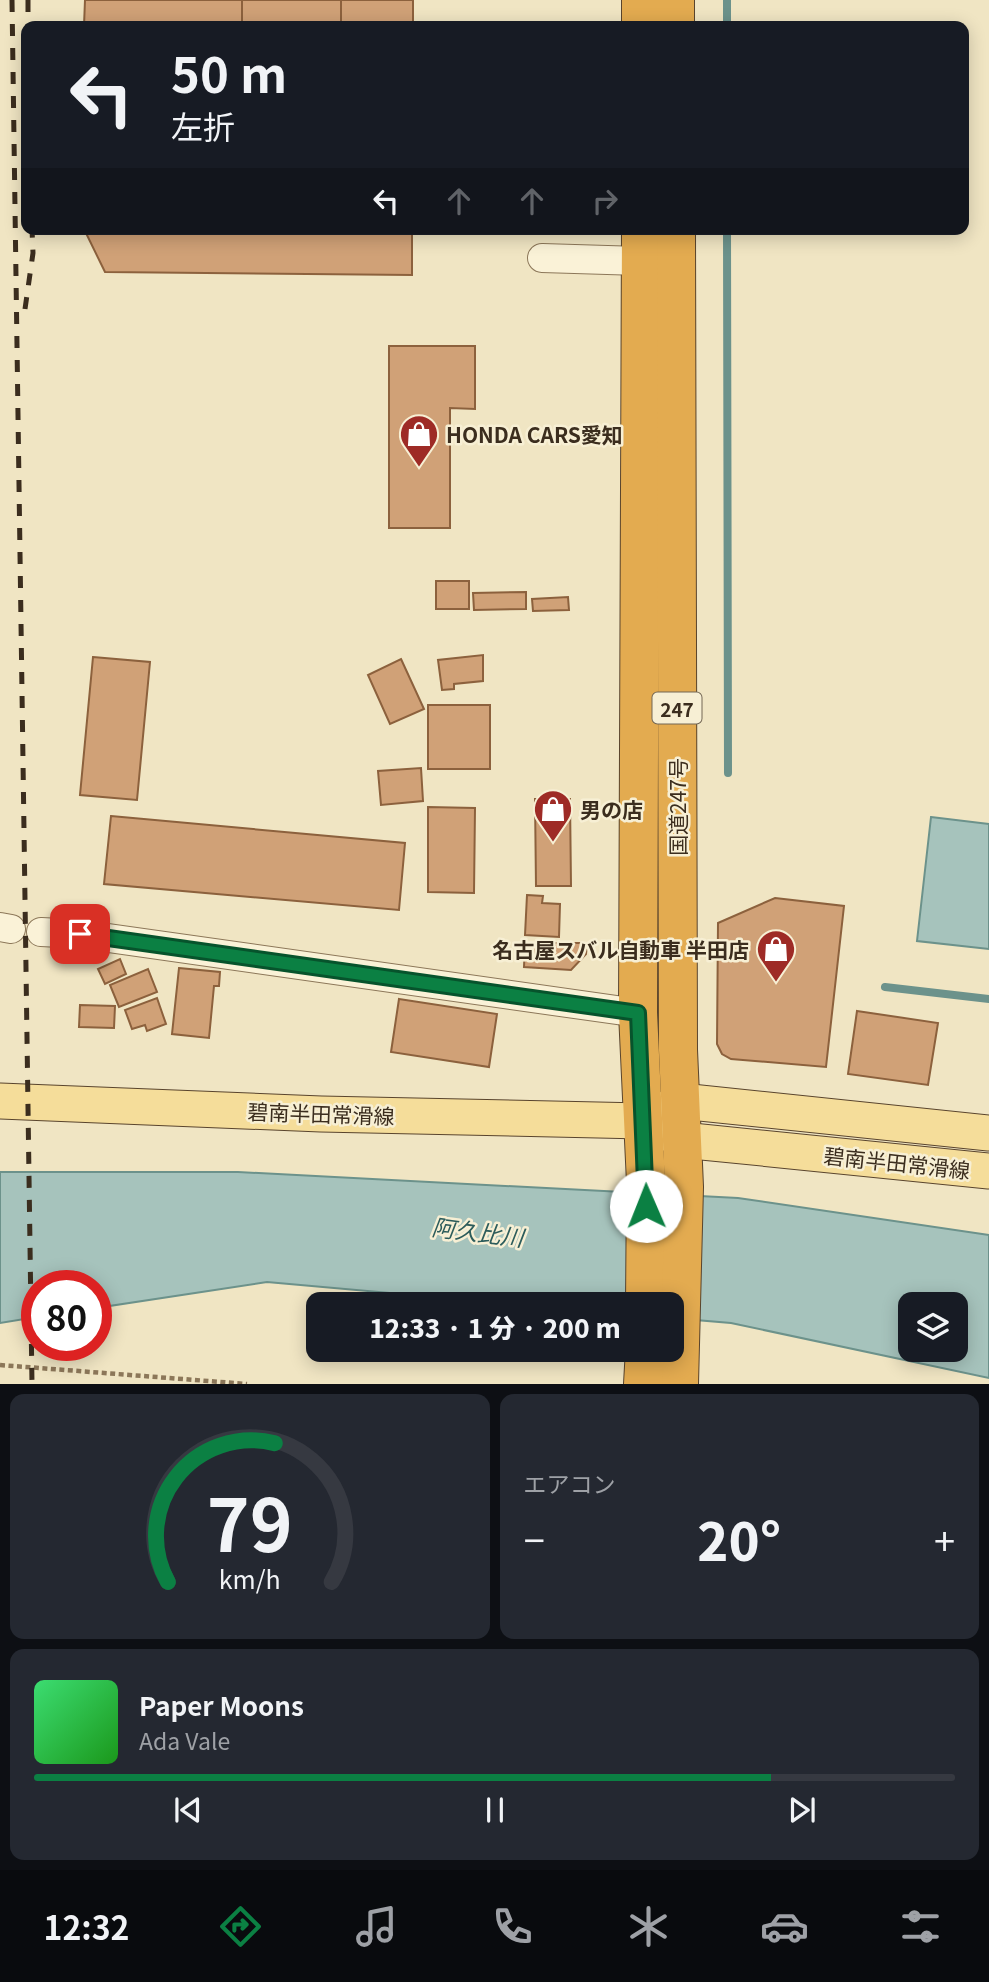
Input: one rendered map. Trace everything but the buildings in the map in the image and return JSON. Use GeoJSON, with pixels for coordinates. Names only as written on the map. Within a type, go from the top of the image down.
{"type":"FeatureCollection","features":[{"type":"Feature","properties":{"kind":"highway"},"geometry":{"type":"LineString","coordinates":[[641,0],[641,21]]}},
{"type":"Feature","properties":{"kind":"highway"},"geometry":{"type":"LineString","coordinates":[[675,0],[675,21]]}},
{"type":"Feature","properties":{"kind":"highway","name":"国道247号"},"geometry":{"type":"LineString","coordinates":[[676,235],[678,1050],[684,1187],[679,1384]]}},
{"type":"Feature","properties":{"kind":"highway","name":"国道247号"},"geometry":{"type":"LineString","coordinates":[[640,245],[638,1013],[646,1182],[645,1292]]}},
{"type":"Feature","properties":{"kind":"highway"},"geometry":{"type":"LineString","coordinates":[[643,1384],[644,1362]]}},
{"type":"Feature","properties":{"kind":"main road","name":"碧南半田常滑線"},"geometry":{"type":"LineString","coordinates":[[0,1101],[321,1114],[643,1121],[682,1140],[989,1171]]}},
{"type":"Feature","properties":{"kind":"main road","name":"碧南半田常滑線"},"geometry":{"type":"LineString","coordinates":[[643,1121],[681,1101],[989,1133]]}},
{"type":"Feature","properties":{"kind":"main road","name":"碧南半田常滑線"},"geometry":{"type":"LineString","coordinates":[[907,1124],[950,1119],[989,1124]]}},
{"type":"Feature","properties":{"kind":"street"},"geometry":{"type":"LineString","coordinates":[[542,258],[640,245]]}},
{"type":"Feature","properties":{"kind":"street"},"geometry":{"type":"LineString","coordinates":[[41,932],[80,934],[638,1013]]}},
{"type":"Feature","properties":{"kind":"path"},"geometry":{"type":"LineString","coordinates":[[0,1365],[247,1384]]}},
{"type":"Feature","properties":{"kind":"water"},"geometry":{"type":"Polygon","coordinates":[[[931,817],[989,824],[989,949],[917,941],[931,817]]]}},
{"type":"Feature","properties":{"kind":"water","name":"阿久比川"},"geometry":{"type":"Polygon","coordinates":[[[0,1172],[238,1172],[738,1198],[989,1235],[989,1378],[914,1362],[968,1362],[968,1292],[898,1292],[898,1359],[731,1323],[684,1319],[684,1292],[379,1292],[267,1282],[112,1306],[112,1270],[21,1270],[21,1320],[0,1323],[0,1172]]]}},
{"type":"Feature","properties":{"kind":"waterway"},"geometry":{"type":"LineString","coordinates":[[727,0],[727,21]]}},
{"type":"Feature","properties":{"kind":"waterway"},"geometry":{"type":"LineString","coordinates":[[727,235],[728,773]]}},
{"type":"Feature","properties":{"kind":"waterway"},"geometry":{"type":"LineString","coordinates":[[885,987],[989,999]]}},
{"type":"Feature","properties":{"kind":"railway"},"geometry":{"type":"LineString","coordinates":[[12,0],[32,1384]]}},
{"type":"Feature","properties":{"kind":"railway"},"geometry":{"type":"LineString","coordinates":[[28,0],[28,21]]}},
{"type":"Feature","properties":{"kind":"railway"},"geometry":{"type":"LineString","coordinates":[[25,309],[33,253],[32,235]]}},
{"type":"Feature","properties":{"kind":"place","name":"HONDA CARS愛知"},"geometry":{"type":"Point","coordinates":[419,468]}},
{"type":"Feature","properties":{"kind":"place","name":"男の店"},"geometry":{"type":"Point","coordinates":[553,843]}},
{"type":"Feature","properties":{"kind":"place","name":"名古屋スバル自動車 半田店"},"geometry":{"type":"Point","coordinates":[776,983]}},
{"type":"Feature","properties":{"kind":"route"},"geometry":{"type":"LineString","coordinates":[[80,934],[638,1013],[646,1206]]}}]}
